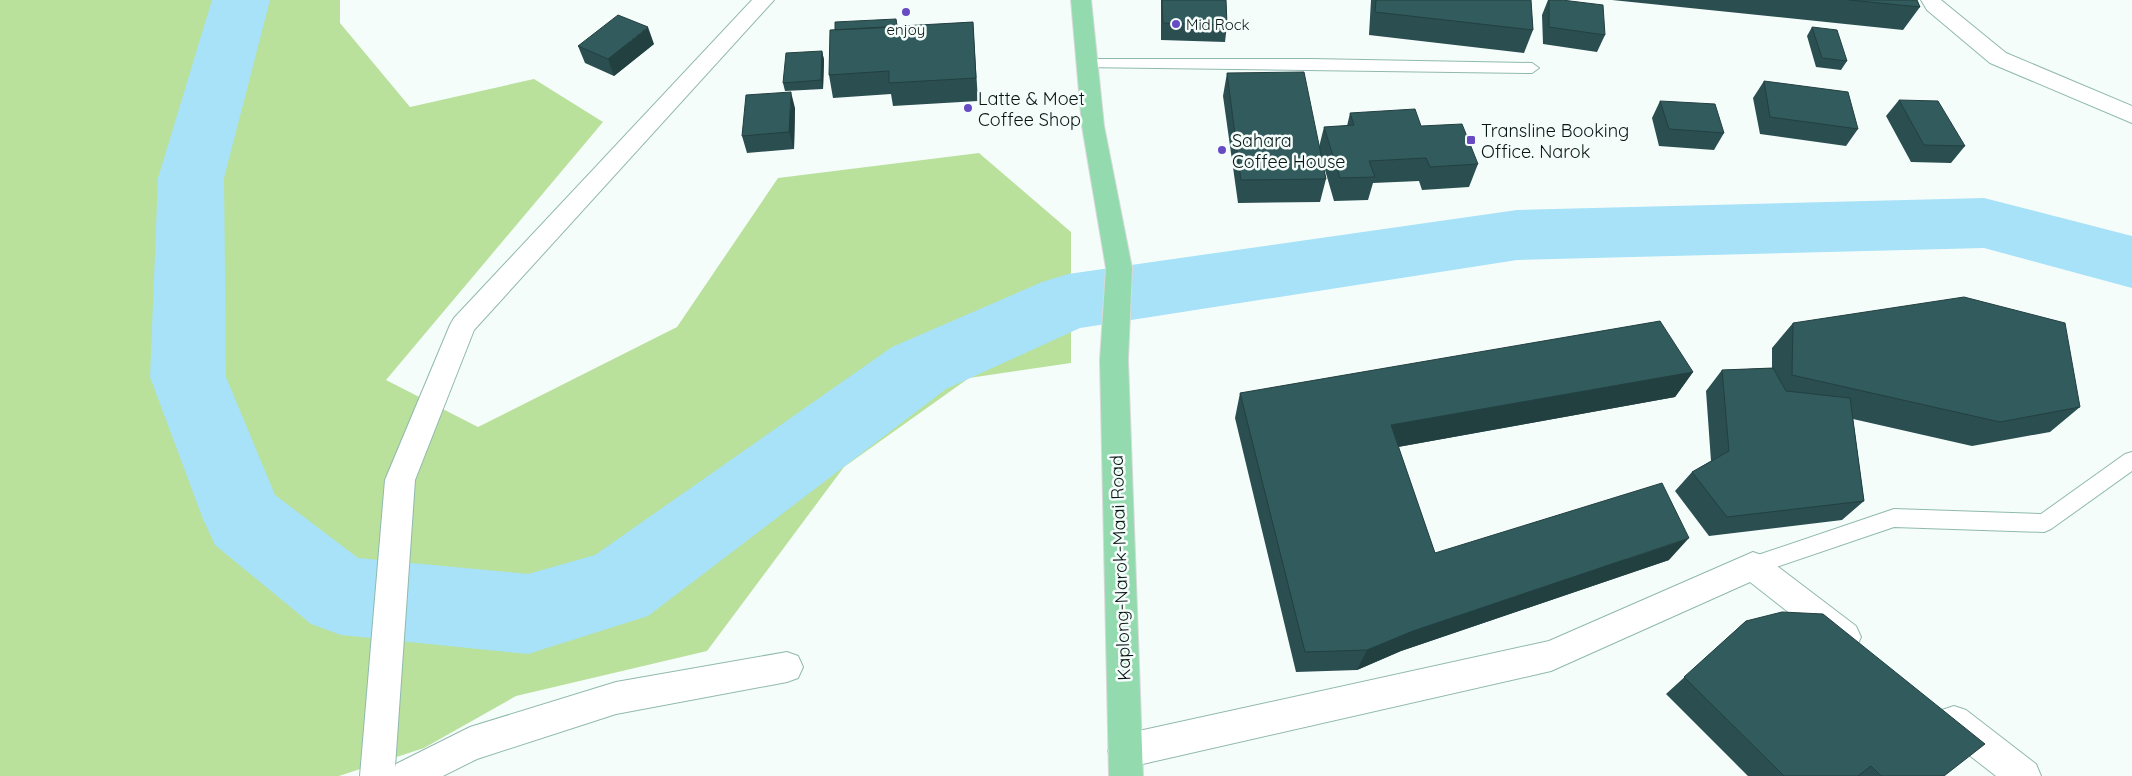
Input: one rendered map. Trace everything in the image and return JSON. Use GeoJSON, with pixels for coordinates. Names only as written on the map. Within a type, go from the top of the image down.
{"type":"FeatureCollection","features":[{"type":"Feature","properties":{"kind":"highway"},"geometry":{"type":"LineString","coordinates":[[1081,0],[1086,64]]}},
{"type":"Feature","properties":{"kind":"highway","name":"Kaplong-Narok-Maai Road"},"geometry":{"type":"LineString","coordinates":[[1086,64],[1093,126],[1118,268],[1114,360],[1125,764]]}},
{"type":"Feature","properties":{"kind":"street"},"geometry":{"type":"LineString","coordinates":[[377,776],[400,480],[463,325],[764,0]]}},
{"type":"Feature","properties":{"kind":"street"},"geometry":{"type":"LineString","coordinates":[[1932,0],[1934,5],[1998,58],[2132,114]]}},
{"type":"Feature","properties":{"kind":"street"},"geometry":{"type":"LineString","coordinates":[[1125,764],[1551,656],[1753,566],[1869,656]]}},
{"type":"Feature","properties":{"kind":"street"},"geometry":{"type":"LineString","coordinates":[[408,776],[470,744],[616,698],[787,668]]}},
{"type":"Feature","properties":{"kind":"street"},"geometry":{"type":"LineString","coordinates":[[1931,704],[2024,776]]}},
{"type":"Feature","properties":{"kind":"lane"},"geometry":{"type":"LineString","coordinates":[[1086,64],[1311,64],[1532,68]]}},
{"type":"Feature","properties":{"kind":"lane"},"geometry":{"type":"LineString","coordinates":[[1753,566],[1894,518],[2044,522],[2132,460]]}},
{"type":"Feature","properties":{"kind":"green space"},"geometry":{"type":"Polygon","coordinates":[[[0,0],[340,0],[340,23],[410,107],[534,79],[603,122],[386,380],[478,427],[677,327],[778,178],[979,153],[1071,232],[1071,363],[969,378],[844,467],[707,651],[516,696],[424,748],[339,776],[0,776],[0,0]]]}},
{"type":"Feature","properties":{"kind":"building"},"geometry":{"type":"Polygon","coordinates":[[[1162,0],[1226,0],[1227,25],[1163,23],[1162,0]]]}},
{"type":"Feature","properties":{"kind":"building"},"geometry":{"type":"Polygon","coordinates":[[[1376,0],[1531,0],[1533,30],[1375,12],[1376,0]]]}},
{"type":"Feature","properties":{"kind":"building"},"geometry":{"type":"Polygon","coordinates":[[[1549,0],[1603,5],[1605,35],[1549,27],[1549,0]]]}},
{"type":"Feature","properties":{"kind":"building"},"geometry":{"type":"Polygon","coordinates":[[[1849,0],[1917,0],[1920,7],[1849,0]]]}},
{"type":"Feature","properties":{"kind":"building"},"geometry":{"type":"Polygon","coordinates":[[[618,15],[648,27],[608,59],[578,46],[618,15]]]}},
{"type":"Feature","properties":{"kind":"building"},"geometry":{"type":"Polygon","coordinates":[[[896,19],[897,27],[835,30],[835,22],[896,19]]]}},
{"type":"Feature","properties":{"kind":"building"},"geometry":{"type":"Polygon","coordinates":[[[973,22],[976,78],[889,83],[889,71],[829,75],[830,30],[973,22]]]}},
{"type":"Feature","properties":{"kind":"building"},"geometry":{"type":"Polygon","coordinates":[[[1812,27],[1837,30],[1847,61],[1822,58],[1812,27]]]}},
{"type":"Feature","properties":{"kind":"building"},"geometry":{"type":"Polygon","coordinates":[[[822,51],[821,80],[783,83],[786,53],[822,51]]]}},
{"type":"Feature","properties":{"kind":"building"},"geometry":{"type":"Polygon","coordinates":[[[1304,72],[1326,179],[1241,180],[1227,73],[1304,72]]]}},
{"type":"Feature","properties":{"kind":"building"},"geometry":{"type":"Polygon","coordinates":[[[1764,81],[1848,92],[1858,129],[1770,117],[1764,81]]]}},
{"type":"Feature","properties":{"kind":"building"},"geometry":{"type":"Polygon","coordinates":[[[791,92],[789,132],[742,136],[746,95],[791,92]]]}},
{"type":"Feature","properties":{"kind":"building"},"geometry":{"type":"Polygon","coordinates":[[[1899,100],[1938,101],[1965,146],[1924,145],[1899,100]]]}},
{"type":"Feature","properties":{"kind":"building"},"geometry":{"type":"Polygon","coordinates":[[[1660,101],[1715,104],[1724,133],[1669,129],[1660,101]]]}},
{"type":"Feature","properties":{"kind":"building"},"geometry":{"type":"Polygon","coordinates":[[[1415,109],[1421,126],[1462,124],[1478,164],[1430,167],[1426,158],[1369,161],[1375,177],[1340,178],[1324,127],[1354,125],[1350,113],[1415,109]]]}},
{"type":"Feature","properties":{"kind":"building"},"geometry":{"type":"Polygon","coordinates":[[[1964,297],[2065,323],[2080,407],[2000,422],[1792,375],[1793,323],[1964,297]]]}},
{"type":"Feature","properties":{"kind":"building"},"geometry":{"type":"Polygon","coordinates":[[[1660,321],[1693,372],[1391,425],[1435,553],[1662,483],[1689,538],[1413,631],[1367,650],[1305,652],[1240,393],[1660,321]]]}},
{"type":"Feature","properties":{"kind":"building"},"geometry":{"type":"Polygon","coordinates":[[[1773,368],[1786,391],[1850,398],[1864,501],[1727,517],[1692,472],[1729,451],[1722,370],[1773,368]]]}},
{"type":"Feature","properties":{"kind":"building"},"geometry":{"type":"Polygon","coordinates":[[[1782,612],[1823,614],[1985,744],[1944,776],[1881,776],[1871,766],[1858,776],[1784,776],[1684,677],[1746,621],[1782,612]]]}},
{"type":"Feature","properties":{"kind":"waterway"},"geometry":{"type":"LineString","coordinates":[[241,0],[191,178],[188,377],[244,519],[341,596],[528,614],[618,588],[919,368],[1068,302],[1517,235],[1984,223],[2132,262]]}},
{"type":"Feature","properties":{"kind":"place","name":"enjoy"},"geometry":{"type":"Point","coordinates":[906,12]}},
{"type":"Feature","properties":{"kind":"place","name":"Mid Rock"},"geometry":{"type":"Point","coordinates":[1176,24]}},
{"type":"Feature","properties":{"kind":"place","name":"Latte & Moet Coffee Shop"},"geometry":{"type":"Point","coordinates":[968,108]}},
{"type":"Feature","properties":{"kind":"place","name":"Transline Booking Office. Narok"},"geometry":{"type":"Point","coordinates":[1471,140]}},
{"type":"Feature","properties":{"kind":"place","name":"Sahara Coffee House"},"geometry":{"type":"Point","coordinates":[1222,150]}}]}
